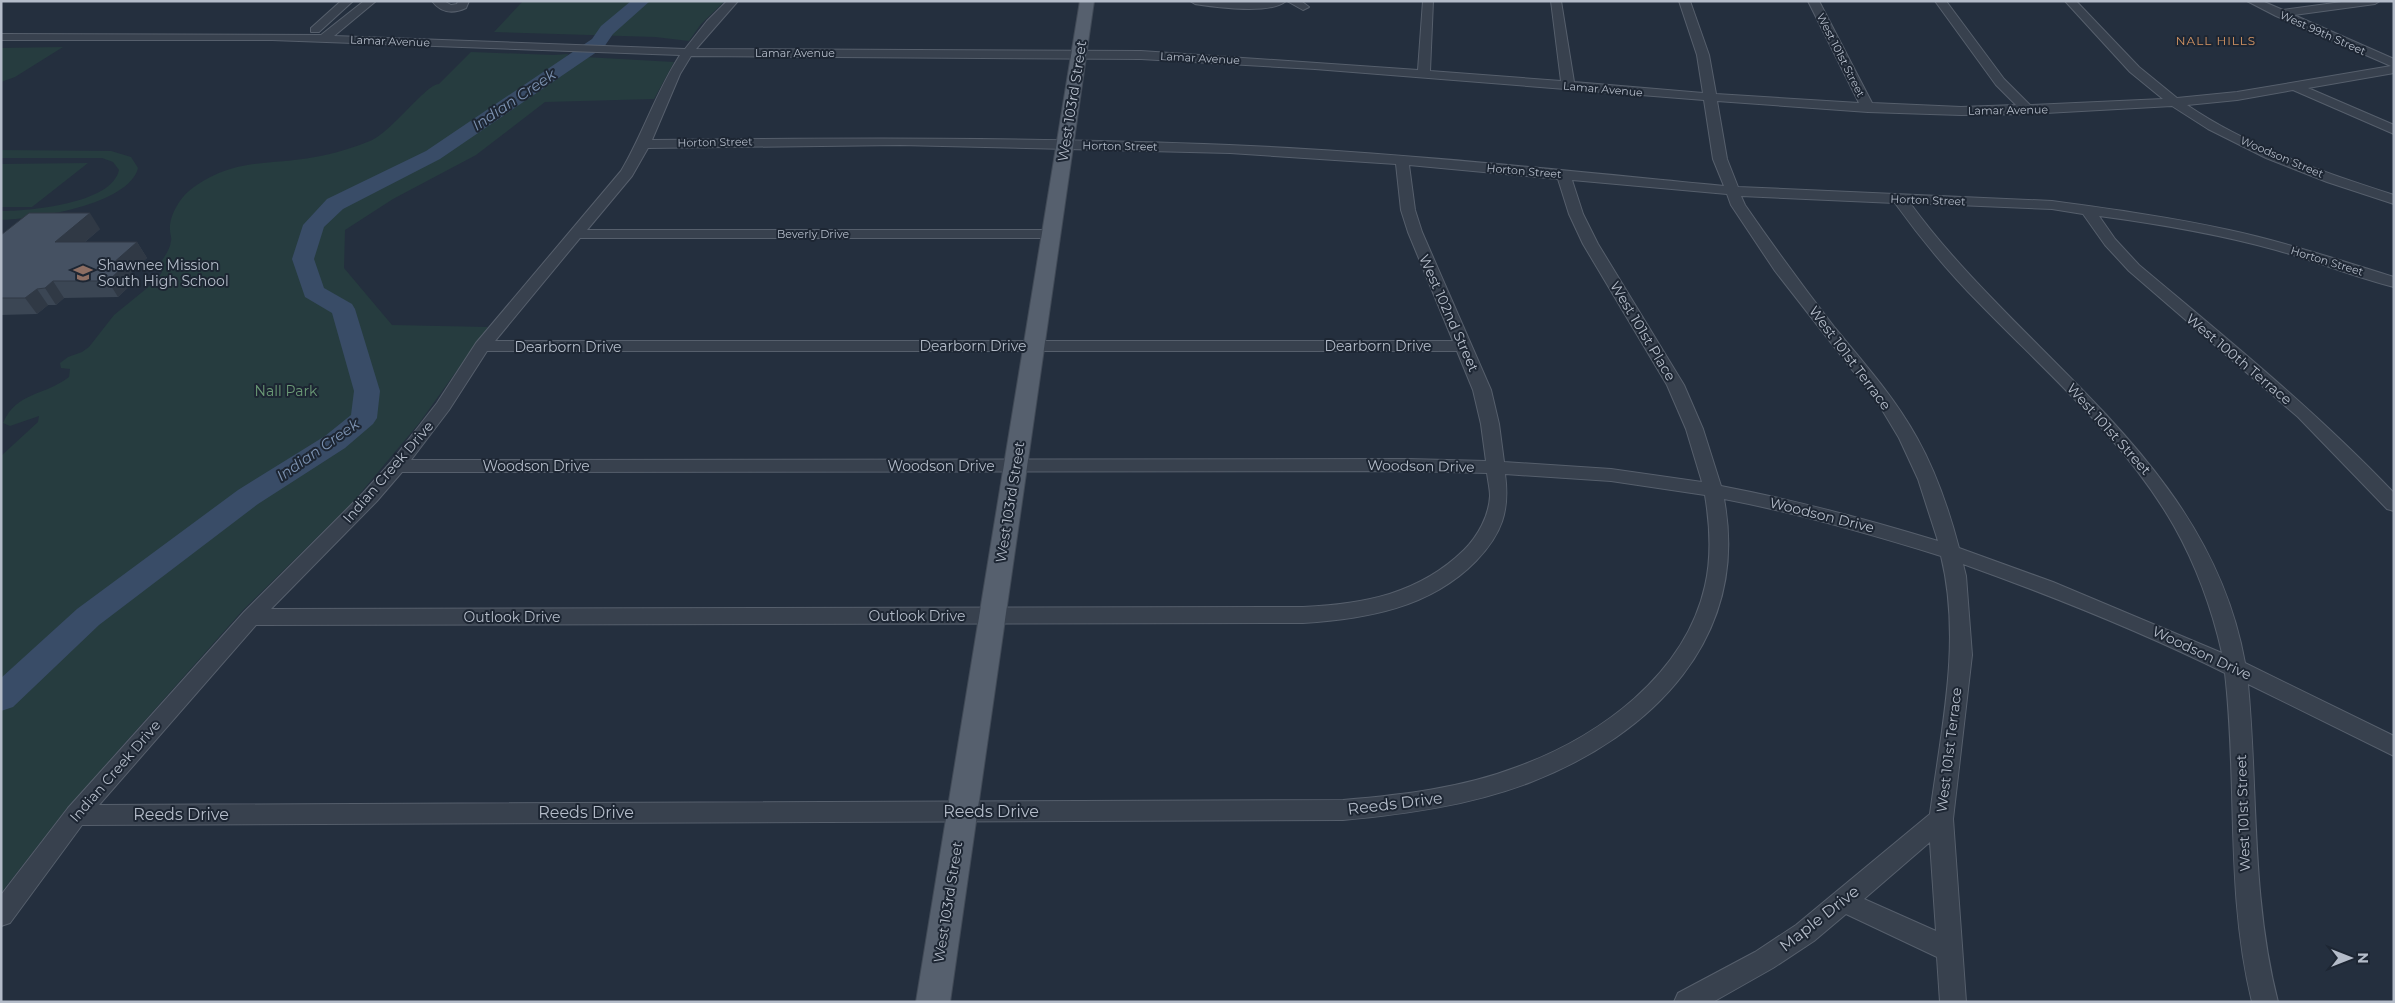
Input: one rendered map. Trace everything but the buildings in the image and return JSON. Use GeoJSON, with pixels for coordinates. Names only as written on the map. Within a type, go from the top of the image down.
{"type":"FeatureCollection","features":[{"type":"Feature","properties":{"kind":"main road","name":"West 103rd Street"},"geometry":{"type":"LineString","coordinates":[[933,1002],[1087,1]]}},
{"type":"Feature","properties":{"kind":"street"},"geometry":{"type":"LineString","coordinates":[[302,38],[320,26],[348,1]]}},
{"type":"Feature","properties":{"kind":"street"},"geometry":{"type":"LineString","coordinates":[[323,39],[371,1]]}},
{"type":"Feature","properties":{"kind":"street"},"geometry":{"type":"LineString","coordinates":[[437,1],[444,8],[450,9],[462,6],[465,4],[464,1]]}},
{"type":"Feature","properties":{"kind":"street","name":"Indian Creek Drive"},"geometry":{"type":"LineString","coordinates":[[1,915],[76,815],[251,617],[370,497],[397,466],[443,406],[482,346],[627,172],[644,144],[674,74],[710,23],[733,1]]}},
{"type":"Feature","properties":{"kind":"street"},"geometry":{"type":"LineString","coordinates":[[1195,1],[1252,5],[1281,1]]}},
{"type":"Feature","properties":{"kind":"street"},"geometry":{"type":"LineString","coordinates":[[1292,1],[1303,7]]}},
{"type":"Feature","properties":{"kind":"street"},"geometry":{"type":"LineString","coordinates":[[1424,74],[1428,1]]}},
{"type":"Feature","properties":{"kind":"street"},"geometry":{"type":"LineString","coordinates":[[1556,1],[1568,86]]}},
{"type":"Feature","properties":{"kind":"street","name":"West 101st Terrace"},"geometry":{"type":"LineString","coordinates":[[1684,1],[1704,55],[1720,159],[1732,191],[1753,230],[1780,268],[1885,401],[1908,438],[1927,479],[1950,552],[1958,599],[1961,655],[1941,819],[1953,1002]]}},
{"type":"Feature","properties":{"kind":"street","name":"West 101st Street"},"geometry":{"type":"LineString","coordinates":[[1813,1],[1839,48],[1868,108]]}},
{"type":"Feature","properties":{"kind":"street"},"geometry":{"type":"LineString","coordinates":[[1940,1],[2000,82],[2028,110]]}},
{"type":"Feature","properties":{"kind":"street","name":"Woodson Street"},"geometry":{"type":"LineString","coordinates":[[2070,1],[2142,78],[2175,102],[2263,151],[2327,177],[2394,200]]}},
{"type":"Feature","properties":{"kind":"street","name":"West 99th Street"},"geometry":{"type":"LineString","coordinates":[[2252,1],[2394,63]]}},
{"type":"Feature","properties":{"kind":"street"},"geometry":{"type":"LineString","coordinates":[[2280,14],[2375,1]]}},
{"type":"Feature","properties":{"kind":"street","name":"Lamar Avenue"},"geometry":{"type":"LineString","coordinates":[[1,37],[302,38],[688,52],[1079,54],[1254,60],[1711,98],[1868,108],[2028,110],[2175,102],[2296,87],[2394,70]]}},
{"type":"Feature","properties":{"kind":"street"},"geometry":{"type":"LineString","coordinates":[[2296,87],[2394,130]]}},
{"type":"Feature","properties":{"kind":"street","name":"Horton Street"},"geometry":{"type":"LineString","coordinates":[[644,144],[807,140],[1248,150],[1402,160],[1732,191],[1900,200],[2009,202],[2087,209],[2165,221],[2229,234],[2290,250],[2394,282]]}},
{"type":"Feature","properties":{"kind":"street","name":"West 102nd Street"},"geometry":{"type":"LineString","coordinates":[[1402,160],[1408,210],[1429,271],[1482,390],[1497,466]]}},
{"type":"Feature","properties":{"kind":"street","name":"West 101st Place"},"geometry":{"type":"LineString","coordinates":[[1564,175],[1578,219],[1591,245],[1670,374],[1687,408],[1700,442],[1712,490]]}},
{"type":"Feature","properties":{"kind":"street","name":"West 101st Street"},"geometry":{"type":"LineString","coordinates":[[1900,200],[1941,254],[2099,413],[2154,478],[2177,513],[2205,566],[2220,606],[2235,668],[2239,696],[2245,886],[2251,931],[2265,1002]]}},
{"type":"Feature","properties":{"kind":"street","name":"West 100th Terrace"},"geometry":{"type":"LineString","coordinates":[[2087,209],[2110,242],[2134,268],[2304,413],[2394,505]]}},
{"type":"Feature","properties":{"kind":"street","name":"Beverly Drive"},"geometry":{"type":"LineString","coordinates":[[576,234],[1051,234]]}},
{"type":"Feature","properties":{"kind":"street","name":"Dearborn Drive"},"geometry":{"type":"LineString","coordinates":[[482,346],[1464,346]]}},
{"type":"Feature","properties":{"kind":"street","name":"Woodson Drive"},"geometry":{"type":"LineString","coordinates":[[397,466],[1497,466],[1608,475],[1712,490],[1838,518],[1950,552],[2060,591],[2157,631],[2394,747]]}},
{"type":"Feature","properties":{"kind":"street","name":"Outlook Drive"},"geometry":{"type":"LineString","coordinates":[[251,617],[1339,614],[1400,600],[1446,578],[1465,562],[1483,541],[1490,529],[1498,506],[1497,466]]}},
{"type":"Feature","properties":{"kind":"street","name":"Reeds Drive"},"geometry":{"type":"LineString","coordinates":[[76,815],[1343,810],[1388,807],[1435,800],[1480,789],[1540,769],[1585,747],[1629,717],[1658,691],[1682,660],[1697,636],[1710,606],[1718,573],[1718,516],[1712,490]]}},
{"type":"Feature","properties":{"kind":"street","name":"Maple Drive"},"geometry":{"type":"LineString","coordinates":[[1687,1002],[1764,960],[1805,933],[1941,819]]}},
{"type":"Feature","properties":{"kind":"street"},"geometry":{"type":"LineString","coordinates":[[1843,901],[1950,950]]}},
{"type":"Feature","properties":{"kind":"green space"},"geometry":{"type":"Polygon","coordinates":[[[523,1],[725,1],[701,24],[689,41],[655,37],[494,32],[523,1]]]}},
{"type":"Feature","properties":{"kind":"green space"},"geometry":{"type":"Polygon","coordinates":[[[63,47],[15,77],[1,82],[1,48],[63,47]]]}},
{"type":"Feature","properties":{"kind":"green space","name":"Nall Park"},"geometry":{"type":"Polygon","coordinates":[[[471,52],[568,54],[567,56],[674,62],[654,99],[545,102],[476,155],[393,199],[345,230],[344,268],[392,325],[488,327],[420,422],[353,502],[243,610],[68,807],[1,893],[1,456],[38,422],[39,416],[10,426],[3,423],[16,405],[24,399],[51,388],[69,377],[70,369],[61,368],[60,363],[89,347],[114,315],[157,280],[162,272],[159,265],[170,244],[170,225],[173,214],[185,194],[205,180],[235,168],[322,156],[370,141],[388,129],[426,92],[439,84],[471,52]]]}},
{"type":"Feature","properties":{"kind":"green space"},"geometry":{"type":"Polygon","coordinates":[[[1,150],[111,151],[131,157],[138,168],[131,181],[117,192],[78,208],[35,217],[1,220],[1,211],[48,207],[86,198],[101,191],[113,182],[119,170],[113,162],[102,158],[1,158],[1,150]]]}},
{"type":"Feature","properties":{"kind":"green space"},"geometry":{"type":"Polygon","coordinates":[[[88,163],[32,207],[1,207],[1,164],[88,163]]]}},
{"type":"Feature","properties":{"kind":"waterway","name":"Indian Creek"},"geometry":{"type":"LineString","coordinates":[[1,698],[88,617],[248,497],[335,442],[364,418],[367,391],[343,309],[313,292],[303,259],[314,225],[335,204],[433,155],[598,43],[607,30],[642,1]]}},
{"type":"Feature","properties":{"kind":"place","name":"Shawnee Mission South High School"},"geometry":{"type":"Point","coordinates":[83,273]}},
{"type":"Feature","properties":{"kind":"district","name":"NALL HILLS"},"geometry":{"type":"Point","coordinates":[2216,41]}}]}
